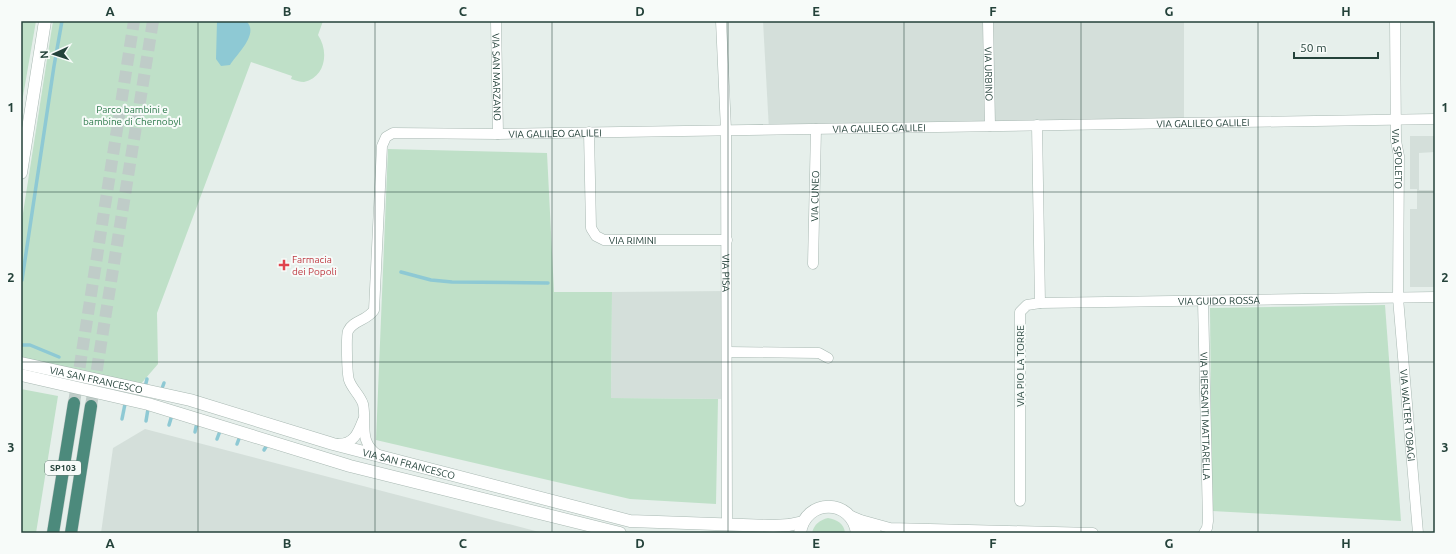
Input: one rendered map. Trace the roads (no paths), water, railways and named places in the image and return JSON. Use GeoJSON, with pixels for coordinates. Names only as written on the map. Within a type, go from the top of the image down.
{"type":"FeatureCollection","features":[{"type":"Feature","properties":{"kind":"highway","name":"SP103"},"geometry":{"type":"LineString","coordinates":[[53,533],[74,403]]}},
{"type":"Feature","properties":{"kind":"highway","name":"SP103"},"geometry":{"type":"LineString","coordinates":[[71,533],[91,406]]}},
{"type":"Feature","properties":{"kind":"street"},"geometry":{"type":"LineString","coordinates":[[21,173],[45,21]]}},
{"type":"Feature","properties":{"kind":"street","name":"VIA SAN MARZANO"},"geometry":{"type":"LineString","coordinates":[[496,21],[498,134]]}},
{"type":"Feature","properties":{"kind":"street","name":"VIA PISA"},"geometry":{"type":"LineString","coordinates":[[721,21],[726,130],[728,240],[727,525]]}},
{"type":"Feature","properties":{"kind":"street","name":"VIA URBINO"},"geometry":{"type":"LineString","coordinates":[[988,21],[990,126]]}},
{"type":"Feature","properties":{"kind":"street","name":"VIA SPOLETO"},"geometry":{"type":"LineString","coordinates":[[1395,21],[1395,120],[1396,141],[1399,156],[1398,298]]}},
{"type":"Feature","properties":{"kind":"street","name":"VIA GALILEO GALILEI"},"geometry":{"type":"LineString","coordinates":[[363,418],[362,403],[349,378],[347,335],[352,325],[368,318],[374,310],[382,146],[384,139],[390,134],[498,134],[1435,119]]}},
{"type":"Feature","properties":{"kind":"street"},"geometry":{"type":"LineString","coordinates":[[1037,126],[1040,303]]}},
{"type":"Feature","properties":{"kind":"street","name":"VIA CUNEO"},"geometry":{"type":"LineString","coordinates":[[813,264],[816,129]]}},
{"type":"Feature","properties":{"kind":"street","name":"VIA RIMINI"},"geometry":{"type":"LineString","coordinates":[[588,132],[591,228],[596,236],[604,240],[728,240]]}},
{"type":"Feature","properties":{"kind":"street","name":"VIA GUIDO ROSSA"},"geometry":{"type":"LineString","coordinates":[[1040,303],[1435,297]]}},
{"type":"Feature","properties":{"kind":"street","name":"VIA WALTER TOBAGI"},"geometry":{"type":"LineString","coordinates":[[1398,298],[1418,533]]}},
{"type":"Feature","properties":{"kind":"street","name":"VIA PIERSANTI MATTARELLA"},"geometry":{"type":"LineString","coordinates":[[1203,301],[1208,521],[1205,532]]}},
{"type":"Feature","properties":{"kind":"street","name":"VIA PIO LA TORRE"},"geometry":{"type":"LineString","coordinates":[[1020,501],[1020,312],[1027,305],[1040,303]]}},
{"type":"Feature","properties":{"kind":"street"},"geometry":{"type":"LineString","coordinates":[[728,352],[819,353],[828,358]]}},
{"type":"Feature","properties":{"kind":"street","name":"VIA SAN FRANCESCO"},"geometry":{"type":"LineString","coordinates":[[21,363],[190,400],[333,444],[630,521],[801,528]]}},
{"type":"Feature","properties":{"kind":"street","name":"VIA SAN FRANCESCO"},"geometry":{"type":"LineString","coordinates":[[21,375],[148,404],[350,466],[620,533]]}},
{"type":"Feature","properties":{"kind":"street"},"geometry":{"type":"LineString","coordinates":[[333,444],[346,444],[350,442],[356,435],[363,418]]}},
{"type":"Feature","properties":{"kind":"street"},"geometry":{"type":"LineString","coordinates":[[363,418],[368,445],[373,451],[381,456]]}},
{"type":"Feature","properties":{"kind":"street"},"geometry":{"type":"LineString","coordinates":[[801,528],[812,512],[824,507],[838,508],[854,524],[875,533]]}},
{"type":"Feature","properties":{"kind":"street"},"geometry":{"type":"LineString","coordinates":[[854,524],[861,520],[890,528],[1093,533]]}},
{"type":"Feature","properties":{"kind":"water"},"geometry":{"type":"Polygon","coordinates":[[[217,21],[246,21],[250,26],[249,37],[246,43],[230,65],[221,66],[216,59],[217,21]]]}},
{"type":"Feature","properties":{"kind":"waterway"},"geometry":{"type":"LineString","coordinates":[[22,280],[62,21]]}},
{"type":"Feature","properties":{"kind":"waterway"},"geometry":{"type":"LineString","coordinates":[[401,272],[431,280],[452,282],[548,283]]}},
{"type":"Feature","properties":{"kind":"waterway"},"geometry":{"type":"LineString","coordinates":[[21,345],[30,345],[59,357]]}},
{"type":"Feature","properties":{"kind":"waterway"},"geometry":{"type":"LineString","coordinates":[[145,387],[147,379]]}},
{"type":"Feature","properties":{"kind":"waterway"},"geometry":{"type":"LineString","coordinates":[[161,391],[164,383]]}},
{"type":"Feature","properties":{"kind":"waterway"},"geometry":{"type":"LineString","coordinates":[[122,419],[125,404]]}},
{"type":"Feature","properties":{"kind":"waterway"},"geometry":{"type":"LineString","coordinates":[[146,421],[148,409]]}},
{"type":"Feature","properties":{"kind":"waterway"},"geometry":{"type":"LineString","coordinates":[[169,425],[172,415]]}},
{"type":"Feature","properties":{"kind":"waterway"},"geometry":{"type":"LineString","coordinates":[[195,432],[197,422]]}},
{"type":"Feature","properties":{"kind":"waterway"},"geometry":{"type":"LineString","coordinates":[[217,439],[220,431]]}},
{"type":"Feature","properties":{"kind":"waterway"},"geometry":{"type":"LineString","coordinates":[[237,444],[240,436]]}},
{"type":"Feature","properties":{"kind":"waterway"},"geometry":{"type":"LineString","coordinates":[[264,450],[267,445]]}},
{"type":"Feature","properties":{"kind":"tunnel"},"geometry":{"type":"LineString","coordinates":[[74,403],[134,21]]}},
{"type":"Feature","properties":{"kind":"tunnel"},"geometry":{"type":"LineString","coordinates":[[91,406],[153,21]]}},
{"type":"Feature","properties":{"kind":"place","name":"Farmacia dei Popoli"},"geometry":{"type":"Point","coordinates":[284,265]}},
{"type":"Feature","properties":{"kind":"park label","name":"Parco bambini e bambine di Chernobyl"},"geometry":{"type":"Point","coordinates":[132,114]}}]}
